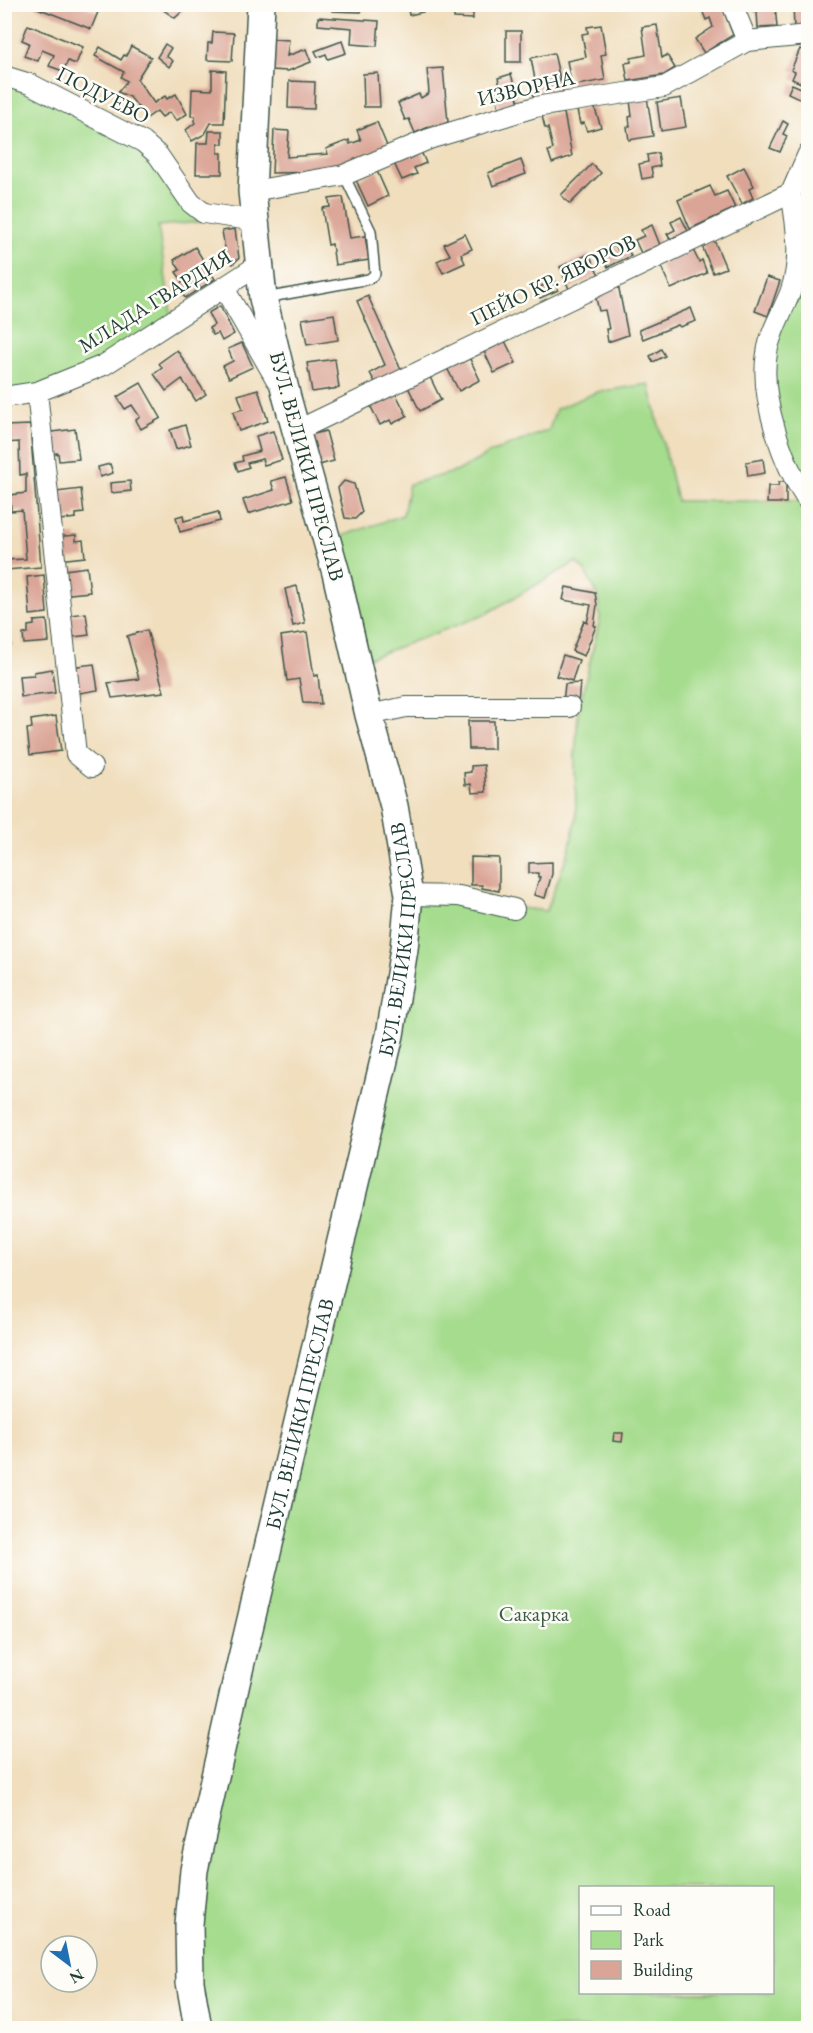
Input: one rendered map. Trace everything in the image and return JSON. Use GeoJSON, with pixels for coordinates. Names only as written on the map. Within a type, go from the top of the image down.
{"type":"FeatureCollection","features":[{"type":"Feature","properties":{"kind":"main road","name":"БУЛ. ВЕЛИКИ ПРЕСЛАВ"},"geometry":{"type":"LineString","coordinates":[[198,2028],[190,1982],[189,1924],[194,1870],[223,1737],[390,1035],[404,949],[409,895],[394,806],[369,715],[336,573],[298,430],[287,398],[263,298],[252,190],[258,6]]}},
{"type":"Feature","properties":{"kind":"street"},"geometry":{"type":"LineString","coordinates":[[732,4],[747,41]]}},
{"type":"Feature","properties":{"kind":"street","name":"ИЗВОРНА"},"geometry":{"type":"LineString","coordinates":[[252,190],[344,175],[429,139],[535,107],[664,87],[747,41],[808,35]]}},
{"type":"Feature","properties":{"kind":"street","name":"ПОДУЕВО"},"geometry":{"type":"LineString","coordinates":[[4,76],[30,84],[144,142],[158,155],[191,203],[204,213],[256,221]]}},
{"type":"Feature","properties":{"kind":"street"},"geometry":{"type":"LineString","coordinates":[[808,154],[791,193],[797,237],[797,262],[790,292],[777,319],[767,353],[765,386],[773,425],[798,486],[808,501]]}},
{"type":"Feature","properties":{"kind":"street","name":"ПЕЙО КР. ЯВОРОВ"},"geometry":{"type":"LineString","coordinates":[[298,430],[791,193]]}},
{"type":"Feature","properties":{"kind":"street","name":"МЛАДА ГВАРДИЯ"},"geometry":{"type":"LineString","coordinates":[[4,398],[37,392],[104,365],[260,264]]}},
{"type":"Feature","properties":{"kind":"street"},"geometry":{"type":"LineString","coordinates":[[224,288],[287,398]]}},
{"type":"Feature","properties":{"kind":"street"},"geometry":{"type":"LineString","coordinates":[[37,392],[76,754],[92,767]]}},
{"type":"Feature","properties":{"kind":"street"},"geometry":{"type":"LineString","coordinates":[[369,715],[406,707],[570,707]]}},
{"type":"Feature","properties":{"kind":"street"},"geometry":{"type":"LineString","coordinates":[[409,895],[459,896],[514,909]]}},
{"type":"Feature","properties":{"kind":"lane"},"geometry":{"type":"LineString","coordinates":[[263,298],[369,279],[375,274],[370,231],[344,175]]}},
{"type":"Feature","properties":{"kind":"green space"},"geometry":{"type":"Polygon","coordinates":[[[5,75],[143,142],[191,203],[199,222],[158,226],[172,320],[104,365],[5,397],[5,75]]]}},
{"type":"Feature","properties":{"kind":"green space"},"geometry":{"type":"Polygon","coordinates":[[[808,154],[808,501],[765,385],[790,292],[794,213],[808,154]]]}},
{"type":"Feature","properties":{"kind":"green space","name":"Сакарка"},"geometry":{"type":"Polygon","coordinates":[[[649,384],[677,501],[808,501],[808,2028],[198,2028],[189,1924],[409,895],[546,911],[569,851],[576,818],[575,759],[578,712],[600,619],[598,595],[584,570],[576,562],[484,615],[361,661],[334,539],[403,515],[409,484],[458,471],[490,453],[549,430],[556,409],[597,392],[649,384]]]}},
{"type":"Feature","properties":{"kind":"building"},"geometry":{"type":"Polygon","coordinates":[[[36,4],[80,4],[98,12],[91,29],[35,7],[36,4]]]}},
{"type":"Feature","properties":{"kind":"building"},"geometry":{"type":"Polygon","coordinates":[[[155,4],[190,4],[175,18],[155,4]]]}},
{"type":"Feature","properties":{"kind":"building"},"geometry":{"type":"Polygon","coordinates":[[[333,4],[362,4],[361,12],[332,11],[333,4]]]}},
{"type":"Feature","properties":{"kind":"building"},"geometry":{"type":"Polygon","coordinates":[[[407,4],[422,4],[423,12],[409,15],[407,4]]]}},
{"type":"Feature","properties":{"kind":"building"},"geometry":{"type":"Polygon","coordinates":[[[454,4],[473,4],[473,19],[454,18],[454,4]]]}},
{"type":"Feature","properties":{"kind":"building"},"geometry":{"type":"Polygon","coordinates":[[[706,4],[721,4],[733,35],[704,53],[695,39],[713,27],[710,18],[706,20],[702,10],[707,8],[706,4]]]}},
{"type":"Feature","properties":{"kind":"building"},"geometry":{"type":"Polygon","coordinates":[[[793,4],[808,4],[808,26],[794,27],[793,4]]]}},
{"type":"Feature","properties":{"kind":"building"},"geometry":{"type":"Polygon","coordinates":[[[752,5],[775,5],[777,27],[758,28],[757,12],[753,12],[752,5]]]}},
{"type":"Feature","properties":{"kind":"building"},"geometry":{"type":"Polygon","coordinates":[[[318,17],[379,21],[377,46],[351,44],[352,28],[318,25],[318,17]]]}},
{"type":"Feature","properties":{"kind":"building"},"geometry":{"type":"Polygon","coordinates":[[[28,25],[83,47],[76,64],[68,61],[63,71],[49,66],[54,55],[42,50],[38,61],[24,56],[29,43],[22,40],[28,25]]]}},
{"type":"Feature","properties":{"kind":"building"},"geometry":{"type":"Polygon","coordinates":[[[601,25],[606,54],[601,55],[605,80],[572,86],[567,61],[586,57],[582,34],[588,33],[587,27],[601,25]]]}},
{"type":"Feature","properties":{"kind":"building"},"geometry":{"type":"Polygon","coordinates":[[[657,25],[662,58],[667,55],[675,68],[664,75],[628,81],[625,63],[631,62],[631,58],[646,55],[642,27],[657,25]]]}},
{"type":"Feature","properties":{"kind":"building"},"geometry":{"type":"Polygon","coordinates":[[[506,31],[521,31],[521,62],[506,62],[506,31]]]}},
{"type":"Feature","properties":{"kind":"building"},"geometry":{"type":"Polygon","coordinates":[[[213,32],[234,33],[232,61],[207,60],[208,43],[212,43],[213,32]]]}},
{"type":"Feature","properties":{"kind":"building"},"geometry":{"type":"Polygon","coordinates":[[[273,39],[289,40],[287,56],[306,49],[311,62],[288,71],[270,70],[273,39]]]}},
{"type":"Feature","properties":{"kind":"building"},"geometry":{"type":"Polygon","coordinates":[[[342,41],[346,53],[328,59],[326,54],[318,57],[315,51],[342,41]]]}},
{"type":"Feature","properties":{"kind":"building"},"geometry":{"type":"Polygon","coordinates":[[[165,44],[171,48],[166,56],[173,61],[169,67],[157,57],[165,44]]]}},
{"type":"Feature","properties":{"kind":"building"},"geometry":{"type":"Polygon","coordinates":[[[131,46],[151,57],[137,79],[154,103],[165,96],[167,99],[176,94],[187,114],[176,121],[170,112],[162,117],[157,111],[147,118],[130,97],[118,92],[127,81],[121,77],[124,72],[95,56],[100,47],[121,60],[131,46]]]}},
{"type":"Feature","properties":{"kind":"building"},"geometry":{"type":"Polygon","coordinates":[[[800,49],[808,52],[808,86],[792,79],[795,72],[791,70],[800,49]]]}},
{"type":"Feature","properties":{"kind":"building"},"geometry":{"type":"Polygon","coordinates":[[[554,53],[563,93],[534,99],[531,86],[536,85],[531,58],[554,53]]]}},
{"type":"Feature","properties":{"kind":"building"},"geometry":{"type":"Polygon","coordinates":[[[443,68],[448,122],[434,128],[433,125],[415,133],[409,119],[405,120],[398,103],[419,94],[421,98],[429,93],[427,69],[443,68]]]}},
{"type":"Feature","properties":{"kind":"building"},"geometry":{"type":"Polygon","coordinates":[[[212,70],[226,71],[224,123],[211,123],[205,134],[192,141],[186,130],[195,123],[195,116],[191,116],[192,89],[212,90],[212,70]]]}},
{"type":"Feature","properties":{"kind":"building"},"geometry":{"type":"Polygon","coordinates":[[[378,73],[380,107],[364,107],[363,74],[378,73]]]}},
{"type":"Feature","properties":{"kind":"building"},"geometry":{"type":"Polygon","coordinates":[[[511,74],[519,103],[499,108],[495,92],[501,90],[498,78],[511,74]]]}},
{"type":"Feature","properties":{"kind":"building"},"geometry":{"type":"Polygon","coordinates":[[[289,81],[315,82],[314,109],[288,108],[289,81]]]}},
{"type":"Feature","properties":{"kind":"building"},"geometry":{"type":"Polygon","coordinates":[[[792,84],[808,91],[805,101],[788,93],[792,84]]]}},
{"type":"Feature","properties":{"kind":"building"},"geometry":{"type":"Polygon","coordinates":[[[647,97],[653,136],[629,140],[627,127],[630,126],[629,117],[632,116],[630,100],[647,97]]]}},
{"type":"Feature","properties":{"kind":"building"},"geometry":{"type":"Polygon","coordinates":[[[681,98],[686,127],[661,131],[657,102],[681,98]]]}},
{"type":"Feature","properties":{"kind":"building"},"geometry":{"type":"Polygon","coordinates":[[[594,106],[601,127],[587,131],[584,123],[580,124],[577,110],[594,106]]]}},
{"type":"Feature","properties":{"kind":"building"},"geometry":{"type":"Polygon","coordinates":[[[564,113],[572,156],[552,163],[548,151],[553,149],[548,128],[545,128],[542,116],[564,113]]]}},
{"type":"Feature","properties":{"kind":"building"},"geometry":{"type":"Polygon","coordinates":[[[783,121],[788,124],[783,134],[787,136],[780,152],[770,148],[783,121]]]}},
{"type":"Feature","properties":{"kind":"building"},"geometry":{"type":"Polygon","coordinates":[[[377,122],[387,146],[326,172],[272,173],[274,130],[289,131],[287,157],[328,154],[326,149],[349,140],[350,144],[361,140],[357,130],[377,122]]]}},
{"type":"Feature","properties":{"kind":"building"},"geometry":{"type":"Polygon","coordinates":[[[209,131],[223,131],[223,144],[218,143],[218,153],[222,153],[222,174],[196,174],[197,143],[208,143],[209,131]]]}},
{"type":"Feature","properties":{"kind":"building"},"geometry":{"type":"Polygon","coordinates":[[[420,149],[426,163],[414,168],[417,174],[402,180],[393,161],[420,149]]]}},
{"type":"Feature","properties":{"kind":"building"},"geometry":{"type":"Polygon","coordinates":[[[658,153],[660,166],[651,168],[653,177],[642,179],[639,164],[648,162],[647,155],[658,153]]]}},
{"type":"Feature","properties":{"kind":"building"},"geometry":{"type":"Polygon","coordinates":[[[521,160],[526,174],[493,186],[488,173],[521,160]]]}},
{"type":"Feature","properties":{"kind":"building"},"geometry":{"type":"Polygon","coordinates":[[[592,164],[601,173],[570,204],[561,195],[592,164]]]}},
{"type":"Feature","properties":{"kind":"building"},"geometry":{"type":"Polygon","coordinates":[[[744,167],[754,186],[749,189],[753,198],[742,204],[727,176],[744,167]]]}},
{"type":"Feature","properties":{"kind":"building"},"geometry":{"type":"Polygon","coordinates":[[[377,171],[388,196],[368,206],[356,180],[377,171]]]}},
{"type":"Feature","properties":{"kind":"building"},"geometry":{"type":"Polygon","coordinates":[[[710,186],[715,196],[727,191],[735,208],[690,229],[678,200],[710,186]]]}},
{"type":"Feature","properties":{"kind":"building"},"geometry":{"type":"Polygon","coordinates":[[[343,197],[350,238],[365,236],[369,260],[335,265],[332,244],[328,245],[322,208],[330,207],[329,199],[343,197]]]}},
{"type":"Feature","properties":{"kind":"building"},"geometry":{"type":"Polygon","coordinates":[[[681,217],[688,231],[670,239],[667,234],[675,230],[671,222],[681,217]]]}},
{"type":"Feature","properties":{"kind":"building"},"geometry":{"type":"Polygon","coordinates":[[[652,225],[660,245],[641,253],[635,240],[644,236],[641,230],[652,225]]]}},
{"type":"Feature","properties":{"kind":"building"},"geometry":{"type":"Polygon","coordinates":[[[235,229],[239,258],[233,264],[227,260],[222,231],[235,229]]]}},
{"type":"Feature","properties":{"kind":"building"},"geometry":{"type":"Polygon","coordinates":[[[465,234],[472,249],[461,254],[465,263],[443,273],[437,261],[450,255],[444,244],[465,234]]]}},
{"type":"Feature","properties":{"kind":"building"},"geometry":{"type":"Polygon","coordinates":[[[714,240],[726,268],[713,273],[702,246],[714,240]]]}},
{"type":"Feature","properties":{"kind":"building"},"geometry":{"type":"Polygon","coordinates":[[[615,245],[618,250],[626,245],[631,256],[608,267],[603,257],[609,253],[607,249],[615,245]]]}},
{"type":"Feature","properties":{"kind":"building"},"geometry":{"type":"Polygon","coordinates":[[[195,247],[215,279],[185,298],[177,286],[183,282],[176,272],[180,270],[174,260],[195,247]]]}},
{"type":"Feature","properties":{"kind":"building"},"geometry":{"type":"Polygon","coordinates":[[[693,250],[699,262],[702,260],[707,273],[671,289],[660,264],[693,250]]]}},
{"type":"Feature","properties":{"kind":"building"},"geometry":{"type":"Polygon","coordinates":[[[589,254],[599,275],[569,289],[560,267],[589,254]]]}},
{"type":"Feature","properties":{"kind":"building"},"geometry":{"type":"Polygon","coordinates":[[[767,277],[780,281],[768,316],[755,311],[767,277]]]}},
{"type":"Feature","properties":{"kind":"building"},"geometry":{"type":"Polygon","coordinates":[[[554,280],[558,290],[540,298],[536,289],[554,280]]]}},
{"type":"Feature","properties":{"kind":"building"},"geometry":{"type":"Polygon","coordinates":[[[618,284],[628,335],[608,342],[606,329],[609,329],[605,310],[599,311],[595,294],[618,284]]]}},
{"type":"Feature","properties":{"kind":"building"},"geometry":{"type":"Polygon","coordinates":[[[368,296],[401,370],[376,384],[370,373],[385,365],[357,301],[368,296]]]}},
{"type":"Feature","properties":{"kind":"building"},"geometry":{"type":"Polygon","coordinates":[[[220,306],[234,334],[222,341],[218,333],[213,335],[209,328],[214,325],[208,313],[220,306]]]}},
{"type":"Feature","properties":{"kind":"building"},"geometry":{"type":"Polygon","coordinates":[[[691,308],[696,321],[680,327],[678,325],[643,339],[639,330],[691,308]]]}},
{"type":"Feature","properties":{"kind":"building"},"geometry":{"type":"Polygon","coordinates":[[[334,314],[338,340],[307,345],[302,319],[334,314]]]}},
{"type":"Feature","properties":{"kind":"building"},"geometry":{"type":"Polygon","coordinates":[[[503,337],[516,363],[494,373],[482,347],[503,337]]]}},
{"type":"Feature","properties":{"kind":"building"},"geometry":{"type":"Polygon","coordinates":[[[242,343],[253,367],[229,378],[223,366],[233,361],[228,349],[242,343]]]}},
{"type":"Feature","properties":{"kind":"building"},"geometry":{"type":"Polygon","coordinates":[[[661,349],[665,356],[653,362],[650,356],[661,349]]]}},
{"type":"Feature","properties":{"kind":"building"},"geometry":{"type":"Polygon","coordinates":[[[177,350],[206,394],[196,401],[182,379],[166,391],[154,374],[162,368],[159,363],[177,350]]]}},
{"type":"Feature","properties":{"kind":"building"},"geometry":{"type":"Polygon","coordinates":[[[468,355],[480,380],[459,391],[446,366],[468,355]]]}},
{"type":"Feature","properties":{"kind":"building"},"geometry":{"type":"Polygon","coordinates":[[[335,359],[339,388],[312,392],[307,363],[335,359]]]}},
{"type":"Feature","properties":{"kind":"building"},"geometry":{"type":"Polygon","coordinates":[[[429,375],[441,400],[420,411],[407,385],[429,375]]]}},
{"type":"Feature","properties":{"kind":"building"},"geometry":{"type":"Polygon","coordinates":[[[141,383],[161,418],[141,429],[136,420],[140,417],[132,405],[125,409],[117,397],[141,383]]]}},
{"type":"Feature","properties":{"kind":"building"},"geometry":{"type":"Polygon","coordinates":[[[258,389],[268,421],[239,431],[233,412],[243,409],[238,395],[258,389]]]}},
{"type":"Feature","properties":{"kind":"building"},"geometry":{"type":"Polygon","coordinates":[[[395,392],[407,416],[392,424],[390,420],[380,425],[370,405],[395,392]]]}},
{"type":"Feature","properties":{"kind":"building"},"geometry":{"type":"Polygon","coordinates":[[[30,425],[41,567],[6,570],[5,560],[26,559],[22,510],[11,511],[10,495],[26,493],[26,474],[20,475],[19,442],[4,443],[4,426],[30,425]]]}},
{"type":"Feature","properties":{"kind":"building"},"geometry":{"type":"Polygon","coordinates":[[[185,425],[191,445],[176,449],[170,430],[185,425]]]}},
{"type":"Feature","properties":{"kind":"building"},"geometry":{"type":"Polygon","coordinates":[[[75,429],[79,459],[59,461],[58,453],[48,455],[45,433],[75,429]]]}},
{"type":"Feature","properties":{"kind":"building"},"geometry":{"type":"Polygon","coordinates":[[[273,431],[282,460],[264,465],[262,459],[247,463],[249,467],[238,471],[235,463],[243,461],[242,456],[260,451],[256,436],[273,431]]]}},
{"type":"Feature","properties":{"kind":"building"},"geometry":{"type":"Polygon","coordinates":[[[326,431],[334,461],[319,465],[310,435],[326,431]]]}},
{"type":"Feature","properties":{"kind":"building"},"geometry":{"type":"Polygon","coordinates":[[[763,459],[765,473],[748,476],[746,462],[763,459]]]}},
{"type":"Feature","properties":{"kind":"building"},"geometry":{"type":"Polygon","coordinates":[[[110,464],[113,473],[100,477],[98,467],[110,464]]]}},
{"type":"Feature","properties":{"kind":"building"},"geometry":{"type":"Polygon","coordinates":[[[286,477],[293,500],[248,514],[243,500],[274,490],[271,481],[286,477]]]}},
{"type":"Feature","properties":{"kind":"building"},"geometry":{"type":"Polygon","coordinates":[[[130,481],[131,491],[111,493],[110,483],[130,481]]]}},
{"type":"Feature","properties":{"kind":"building"},"geometry":{"type":"Polygon","coordinates":[[[344,481],[354,484],[362,512],[355,519],[345,518],[338,488],[344,481]]]}},
{"type":"Feature","properties":{"kind":"building"},"geometry":{"type":"Polygon","coordinates":[[[779,482],[786,482],[786,503],[767,503],[768,486],[778,486],[779,482]]]}},
{"type":"Feature","properties":{"kind":"building"},"geometry":{"type":"Polygon","coordinates":[[[81,489],[84,513],[76,514],[76,518],[52,521],[48,493],[81,489]]]}},
{"type":"Feature","properties":{"kind":"building"},"geometry":{"type":"Polygon","coordinates":[[[218,512],[220,521],[180,532],[176,517],[183,515],[184,521],[218,512]]]}},
{"type":"Feature","properties":{"kind":"building"},"geometry":{"type":"Polygon","coordinates":[[[76,535],[76,541],[83,540],[85,557],[58,560],[55,537],[76,535]]]}},
{"type":"Feature","properties":{"kind":"building"},"geometry":{"type":"Polygon","coordinates":[[[87,567],[90,592],[60,595],[57,571],[87,567]]]}},
{"type":"Feature","properties":{"kind":"building"},"geometry":{"type":"Polygon","coordinates":[[[44,575],[47,613],[30,615],[27,577],[44,575]]]}},
{"type":"Feature","properties":{"kind":"building"},"geometry":{"type":"Polygon","coordinates":[[[297,586],[305,623],[293,626],[285,589],[297,586]]]}},
{"type":"Feature","properties":{"kind":"building"},"geometry":{"type":"Polygon","coordinates":[[[566,587],[595,593],[597,605],[594,626],[596,626],[584,656],[572,651],[584,621],[587,623],[591,605],[563,600],[566,587]]]}},
{"type":"Feature","properties":{"kind":"building"},"geometry":{"type":"Polygon","coordinates":[[[86,613],[89,635],[66,638],[63,616],[86,613]]]}},
{"type":"Feature","properties":{"kind":"building"},"geometry":{"type":"Polygon","coordinates":[[[47,620],[49,642],[24,644],[23,634],[28,633],[28,626],[34,625],[34,621],[47,620]]]}},
{"type":"Feature","properties":{"kind":"building"},"geometry":{"type":"Polygon","coordinates":[[[147,630],[164,692],[112,698],[108,683],[139,679],[127,636],[147,630]]]}},
{"type":"Feature","properties":{"kind":"building"},"geometry":{"type":"Polygon","coordinates":[[[307,632],[314,676],[318,675],[321,704],[303,703],[299,679],[287,681],[281,636],[307,632]]]}},
{"type":"Feature","properties":{"kind":"building"},"geometry":{"type":"Polygon","coordinates":[[[9,634],[11,646],[4,647],[4,635],[9,634]]]}},
{"type":"Feature","properties":{"kind":"building"},"geometry":{"type":"Polygon","coordinates":[[[563,655],[579,660],[572,681],[556,676],[563,655]]]}},
{"type":"Feature","properties":{"kind":"building"},"geometry":{"type":"Polygon","coordinates":[[[94,664],[98,690],[74,694],[70,667],[94,664]]]}},
{"type":"Feature","properties":{"kind":"building"},"geometry":{"type":"Polygon","coordinates":[[[52,669],[55,693],[21,697],[19,676],[34,675],[34,672],[52,669]]]}},
{"type":"Feature","properties":{"kind":"building"},"geometry":{"type":"Polygon","coordinates":[[[580,683],[578,703],[563,703],[565,684],[580,683]]]}},
{"type":"Feature","properties":{"kind":"building"},"geometry":{"type":"Polygon","coordinates":[[[56,716],[61,751],[30,755],[27,729],[32,728],[31,720],[56,716]]]}},
{"type":"Feature","properties":{"kind":"building"},"geometry":{"type":"Polygon","coordinates":[[[468,721],[494,721],[494,749],[469,749],[468,721]]]}},
{"type":"Feature","properties":{"kind":"building"},"geometry":{"type":"Polygon","coordinates":[[[484,765],[486,792],[472,793],[471,784],[465,785],[464,773],[471,772],[471,766],[484,765]]]}},
{"type":"Feature","properties":{"kind":"building"},"geometry":{"type":"Polygon","coordinates":[[[471,857],[499,858],[499,891],[482,888],[482,885],[471,885],[471,857]]]}},
{"type":"Feature","properties":{"kind":"building"},"geometry":{"type":"Polygon","coordinates":[[[552,862],[552,874],[545,898],[534,895],[540,877],[538,873],[529,873],[529,863],[552,862]]]}},
{"type":"Feature","properties":{"kind":"building"},"geometry":{"type":"Polygon","coordinates":[[[614,1433],[623,1433],[622,1442],[613,1441],[614,1433]]]}}]}
